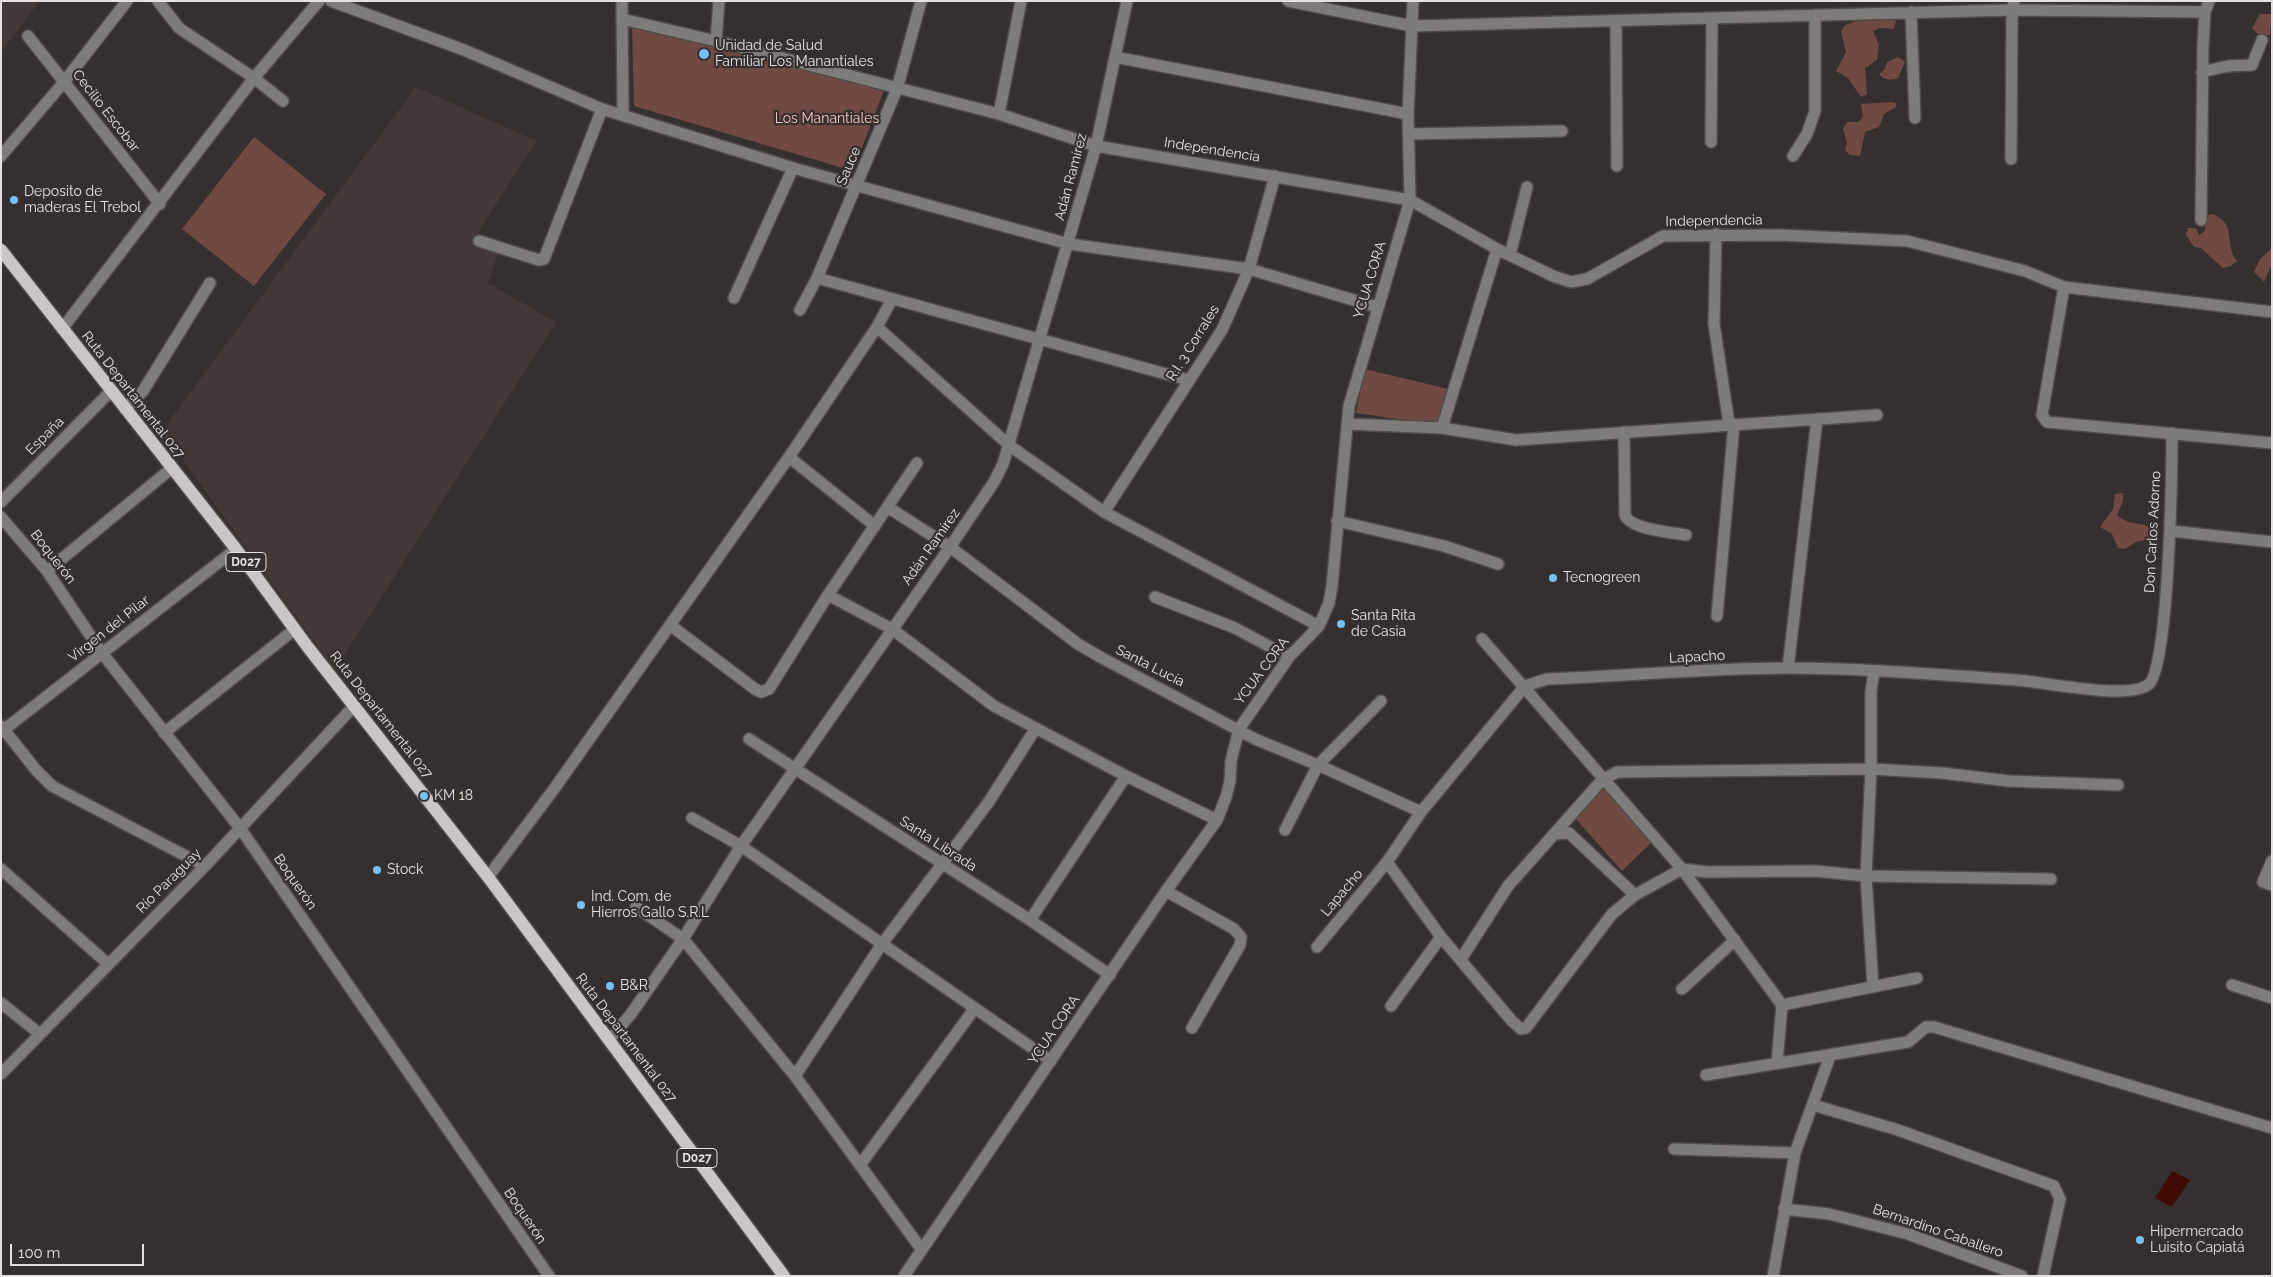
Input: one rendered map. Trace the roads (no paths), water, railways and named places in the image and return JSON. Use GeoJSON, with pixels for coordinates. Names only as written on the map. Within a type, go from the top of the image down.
{"type":"FeatureCollection","features":[{"type":"Feature","properties":{"kind":"main road","name":"Ruta Departamental 027"},"geometry":{"type":"LineString","coordinates":[[1,250],[236,549],[354,706],[488,877],[784,1276]]}},
{"type":"Feature","properties":{"kind":"street"},"geometry":{"type":"LineString","coordinates":[[1,156],[64,82],[127,1]]}},
{"type":"Feature","properties":{"kind":"street"},"geometry":{"type":"LineString","coordinates":[[158,1],[179,28],[254,78],[283,101]]}},
{"type":"Feature","properties":{"kind":"street"},"geometry":{"type":"LineString","coordinates":[[62,329],[160,204],[254,78],[319,1]]}},
{"type":"Feature","properties":{"kind":"street"},"geometry":{"type":"LineString","coordinates":[[332,1],[464,50],[602,110],[792,168],[1069,244],[1248,270],[1377,308]]}},
{"type":"Feature","properties":{"kind":"street"},"geometry":{"type":"LineString","coordinates":[[622,1],[623,115]]}},
{"type":"Feature","properties":{"kind":"street"},"geometry":{"type":"LineString","coordinates":[[716,41],[719,1]]}},
{"type":"Feature","properties":{"kind":"street","name":"Sauce"},"geometry":{"type":"LineString","coordinates":[[800,310],[817,278],[897,89],[921,1]]}},
{"type":"Feature","properties":{"kind":"street"},"geometry":{"type":"LineString","coordinates":[[999,114],[1021,1]]}},
{"type":"Feature","properties":{"kind":"street","name":"Adán Ramírez"},"geometry":{"type":"LineString","coordinates":[[609,1040],[631,1014],[683,939],[741,846],[950,548],[994,482],[1010,446],[1069,244],[1096,146],[1127,1]]}},
{"type":"Feature","properties":{"kind":"street"},"geometry":{"type":"LineString","coordinates":[[1288,1],[1412,26],[1712,19],[1911,12],[2013,6],[2207,7],[2202,72],[2201,220]]}},
{"type":"Feature","properties":{"kind":"street","name":"YCUA CORA"},"geometry":{"type":"LineString","coordinates":[[904,1276],[1166,891],[1217,820],[1230,781],[1231,761],[1239,729],[1289,657],[1319,626],[1330,594],[1347,424],[1353,386],[1410,200],[1408,114],[1413,1]]}},
{"type":"Feature","properties":{"kind":"street"},"geometry":{"type":"LineString","coordinates":[[2011,159],[2013,6]]}},
{"type":"Feature","properties":{"kind":"street"},"geometry":{"type":"LineString","coordinates":[[1911,12],[1915,118]]}},
{"type":"Feature","properties":{"kind":"street"},"geometry":{"type":"LineString","coordinates":[[1793,156],[1807,134],[1815,111],[1815,15]]}},
{"type":"Feature","properties":{"kind":"street","name":"Independencia"},"geometry":{"type":"LineString","coordinates":[[622,19],[716,41],[999,114],[1096,146],[1410,200],[1510,255],[1553,276],[1571,282],[1580,282],[1663,236],[1716,234],[1780,235],[1907,241],[2025,272],[2064,287],[2272,312]]}},
{"type":"Feature","properties":{"kind":"street"},"geometry":{"type":"LineString","coordinates":[[1711,142],[1712,19]]}},
{"type":"Feature","properties":{"kind":"street"},"geometry":{"type":"LineString","coordinates":[[1616,22],[1617,166]]}},
{"type":"Feature","properties":{"kind":"street","name":"Cecilio Escobar"},"geometry":{"type":"LineString","coordinates":[[28,36],[160,204]]}},
{"type":"Feature","properties":{"kind":"street"},"geometry":{"type":"LineString","coordinates":[[2202,72],[2228,66],[2252,65],[2262,40]]}},
{"type":"Feature","properties":{"kind":"street"},"geometry":{"type":"LineString","coordinates":[[1115,57],[1408,114]]}},
{"type":"Feature","properties":{"kind":"street"},"geometry":{"type":"LineString","coordinates":[[479,241],[538,260],[544,259],[602,110]]}},
{"type":"Feature","properties":{"kind":"street"},"geometry":{"type":"LineString","coordinates":[[1408,134],[1562,131]]}},
{"type":"Feature","properties":{"kind":"street"},"geometry":{"type":"LineString","coordinates":[[734,298],[792,168]]}},
{"type":"Feature","properties":{"kind":"street","name":"R.I. 3 Corrales"},"geometry":{"type":"LineString","coordinates":[[1104,512],[1222,330],[1248,270],[1275,176]]}},
{"type":"Feature","properties":{"kind":"street"},"geometry":{"type":"LineString","coordinates":[[1510,255],[1527,187]]}},
{"type":"Feature","properties":{"kind":"street"},"geometry":{"type":"LineString","coordinates":[[1716,234],[1714,324],[1732,424],[1717,616]]}},
{"type":"Feature","properties":{"kind":"street"},"geometry":{"type":"LineString","coordinates":[[1442,428],[1497,248]]}},
{"type":"Feature","properties":{"kind":"street"},"geometry":{"type":"LineString","coordinates":[[817,278],[1188,380]]}},
{"type":"Feature","properties":{"kind":"street"},"geometry":{"type":"LineString","coordinates":[[125,409],[144,391],[210,283]]}},
{"type":"Feature","properties":{"kind":"street"},"geometry":{"type":"LineString","coordinates":[[2064,287],[2042,415],[2047,422],[2272,443]]}},
{"type":"Feature","properties":{"kind":"street"},"geometry":{"type":"LineString","coordinates":[[488,877],[554,789],[788,457],[877,327],[892,300]]}},
{"type":"Feature","properties":{"kind":"street"},"geometry":{"type":"LineString","coordinates":[[877,327],[1010,446],[1104,512],[1319,626]]}},
{"type":"Feature","properties":{"kind":"street","name":"España"},"geometry":{"type":"LineString","coordinates":[[1,502],[111,391]]}},
{"type":"Feature","properties":{"kind":"street"},"geometry":{"type":"LineString","coordinates":[[1347,424],[1442,428],[1516,440],[1877,415]]}},
{"type":"Feature","properties":{"kind":"street"},"geometry":{"type":"LineString","coordinates":[[1788,668],[1817,419]]}},
{"type":"Feature","properties":{"kind":"street"},"geometry":{"type":"LineString","coordinates":[[1624,432],[1625,515],[1627,520],[1638,526],[1686,535]]}},
{"type":"Feature","properties":{"kind":"street","name":"Don Carlos Adorno"},"geometry":{"type":"LineString","coordinates":[[2161,633],[2170,531],[2172,433]]}},
{"type":"Feature","properties":{"kind":"street"},"geometry":{"type":"LineString","coordinates":[[788,457],[876,526]]}},
{"type":"Feature","properties":{"kind":"street"},"geometry":{"type":"LineString","coordinates":[[670,625],[755,689],[761,692],[769,689],[828,595],[889,508],[917,463]]}},
{"type":"Feature","properties":{"kind":"street"},"geometry":{"type":"LineString","coordinates":[[47,571],[172,468]]}},
{"type":"Feature","properties":{"kind":"street","name":"Santa Lucía"},"geometry":{"type":"LineString","coordinates":[[889,508],[950,548],[1078,644],[1255,738],[1421,812]]}},
{"type":"Feature","properties":{"kind":"street","name":"Boquerón"},"geometry":{"type":"LineString","coordinates":[[1,517],[47,571],[102,653],[240,828],[549,1276]]}},
{"type":"Feature","properties":{"kind":"street"},"geometry":{"type":"LineString","coordinates":[[1337,521],[1435,544],[1498,564]]}},
{"type":"Feature","properties":{"kind":"street"},"geometry":{"type":"LineString","coordinates":[[2170,531],[2272,542]]}},
{"type":"Feature","properties":{"kind":"street","name":"Virgen del Pilar"},"geometry":{"type":"LineString","coordinates":[[2,730],[236,549]]}},
{"type":"Feature","properties":{"kind":"street"},"geometry":{"type":"LineString","coordinates":[[828,595],[892,629],[994,706],[1126,776],[1217,820]]}},
{"type":"Feature","properties":{"kind":"street"},"geometry":{"type":"LineString","coordinates":[[1155,597],[1235,628],[1289,657]]}},
{"type":"Feature","properties":{"kind":"street"},"geometry":{"type":"LineString","coordinates":[[164,733],[295,629]]}},
{"type":"Feature","properties":{"kind":"street","name":"Lapacho"},"geometry":{"type":"LineString","coordinates":[[1318,947],[1387,862],[1421,812],[1525,686],[1547,680],[1788,668],[1874,671],[2045,682],[2094,689],[2128,691],[2148,685],[2155,675],[2161,633]]}},
{"type":"Feature","properties":{"kind":"street"},"geometry":{"type":"LineString","coordinates":[[1482,639],[1525,686],[1602,780],[1682,870],[1782,1005],[1777,1063]]}},
{"type":"Feature","properties":{"kind":"street"},"geometry":{"type":"LineString","coordinates":[[1873,986],[1866,876],[1871,769],[1871,692],[1874,671]]}},
{"type":"Feature","properties":{"kind":"street"},"geometry":{"type":"LineString","coordinates":[[1285,830],[1318,765],[1381,701]]}},
{"type":"Feature","properties":{"kind":"street","name":"Río Paraguay"},"geometry":{"type":"LineString","coordinates":[[1,1074],[107,963],[205,866],[354,706]]}},
{"type":"Feature","properties":{"kind":"street"},"geometry":{"type":"LineString","coordinates":[[795,1076],[882,944],[988,803],[1036,728]]}},
{"type":"Feature","properties":{"kind":"street"},"geometry":{"type":"LineString","coordinates":[[2,730],[52,786],[205,866]]}},
{"type":"Feature","properties":{"kind":"street","name":"Santa Librada"},"geometry":{"type":"LineString","coordinates":[[749,739],[796,767],[942,865],[1030,920],[1110,975]]}},
{"type":"Feature","properties":{"kind":"street"},"geometry":{"type":"LineString","coordinates":[[1461,959],[1508,886],[1602,780],[1617,772],[1633,770],[1871,769],[1942,773],[1998,780],[2118,785]]}},
{"type":"Feature","properties":{"kind":"street"},"geometry":{"type":"LineString","coordinates":[[1030,920],[1126,776]]}},
{"type":"Feature","properties":{"kind":"street"},"geometry":{"type":"LineString","coordinates":[[692,818],[741,846],[1052,1061]]}},
{"type":"Feature","properties":{"kind":"street"},"geometry":{"type":"LineString","coordinates":[[1554,834],[1568,833],[1635,894]]}},
{"type":"Feature","properties":{"kind":"street"},"geometry":{"type":"LineString","coordinates":[[2272,861],[2263,882],[2272,885]]}},
{"type":"Feature","properties":{"kind":"street"},"geometry":{"type":"LineString","coordinates":[[1387,862],[1441,937],[1512,1021],[1521,1029],[1526,1028],[1612,914],[1635,894],[1682,870],[1707,872],[1836,872],[1866,876],[2050,879]]}},
{"type":"Feature","properties":{"kind":"street"},"geometry":{"type":"LineString","coordinates":[[1,869],[107,963]]}},
{"type":"Feature","properties":{"kind":"street"},"geometry":{"type":"LineString","coordinates":[[1166,891],[1234,929],[1241,937],[1240,945],[1192,1028]]}},
{"type":"Feature","properties":{"kind":"street"},"geometry":{"type":"LineString","coordinates":[[636,907],[683,939],[795,1076],[922,1250]]}},
{"type":"Feature","properties":{"kind":"street"},"geometry":{"type":"LineString","coordinates":[[1391,1006],[1441,937]]}},
{"type":"Feature","properties":{"kind":"street"},"geometry":{"type":"LineString","coordinates":[[1682,989],[1735,940]]}},
{"type":"Feature","properties":{"kind":"street"},"geometry":{"type":"LineString","coordinates":[[1782,1005],[1917,978]]}},
{"type":"Feature","properties":{"kind":"street"},"geometry":{"type":"LineString","coordinates":[[2232,985],[2272,998]]}},
{"type":"Feature","properties":{"kind":"street"},"geometry":{"type":"LineString","coordinates":[[1,1003],[40,1034]]}},
{"type":"Feature","properties":{"kind":"street"},"geometry":{"type":"LineString","coordinates":[[860,1165],[975,1008]]}},
{"type":"Feature","properties":{"kind":"street"},"geometry":{"type":"LineString","coordinates":[[1706,1075],[1908,1042],[1926,1027],[1934,1027],[2272,1128]]}},
{"type":"Feature","properties":{"kind":"street"},"geometry":{"type":"LineString","coordinates":[[1772,1276],[1795,1153],[1814,1106],[1830,1056]]}},
{"type":"Feature","properties":{"kind":"street"},"geometry":{"type":"LineString","coordinates":[[1814,1106],[1898,1130],[2054,1186],[2060,1200],[2043,1276]]}},
{"type":"Feature","properties":{"kind":"street"},"geometry":{"type":"LineString","coordinates":[[1674,1149],[1795,1153]]}},
{"type":"Feature","properties":{"kind":"street","name":"Bernardino Caballero"},"geometry":{"type":"LineString","coordinates":[[1784,1209],[1829,1214],[1908,1234],[2022,1276]]}},
{"type":"Feature","properties":{"kind":"place","name":"Unidad de Salud Familiar Los Manantiales"},"geometry":{"type":"Point","coordinates":[704,54]}},
{"type":"Feature","properties":{"kind":"place","name":"Deposito de maderas El Trebol"},"geometry":{"type":"Point","coordinates":[14,200]}},
{"type":"Feature","properties":{"kind":"place","name":"Tecnogreen"},"geometry":{"type":"Point","coordinates":[1553,578]}},
{"type":"Feature","properties":{"kind":"place","name":"Santa Rita de Casia"},"geometry":{"type":"Point","coordinates":[1341,624]}},
{"type":"Feature","properties":{"kind":"place","name":"KM 18"},"geometry":{"type":"Point","coordinates":[424,796]}},
{"type":"Feature","properties":{"kind":"place","name":"Stock"},"geometry":{"type":"Point","coordinates":[377,870]}},
{"type":"Feature","properties":{"kind":"place","name":"Ind. Com. de Hierros Gallo S.R.L"},"geometry":{"type":"Point","coordinates":[581,905]}},
{"type":"Feature","properties":{"kind":"place","name":"B&R"},"geometry":{"type":"Point","coordinates":[610,986]}},
{"type":"Feature","properties":{"kind":"place","name":"Hipermercado Luisito Capiatá"},"geometry":{"type":"Point","coordinates":[2140,1240]}},
{"type":"Feature","properties":{"kind":"park label","name":"Los Manantiales"},"geometry":{"type":"Point","coordinates":[827,119]}}]}
